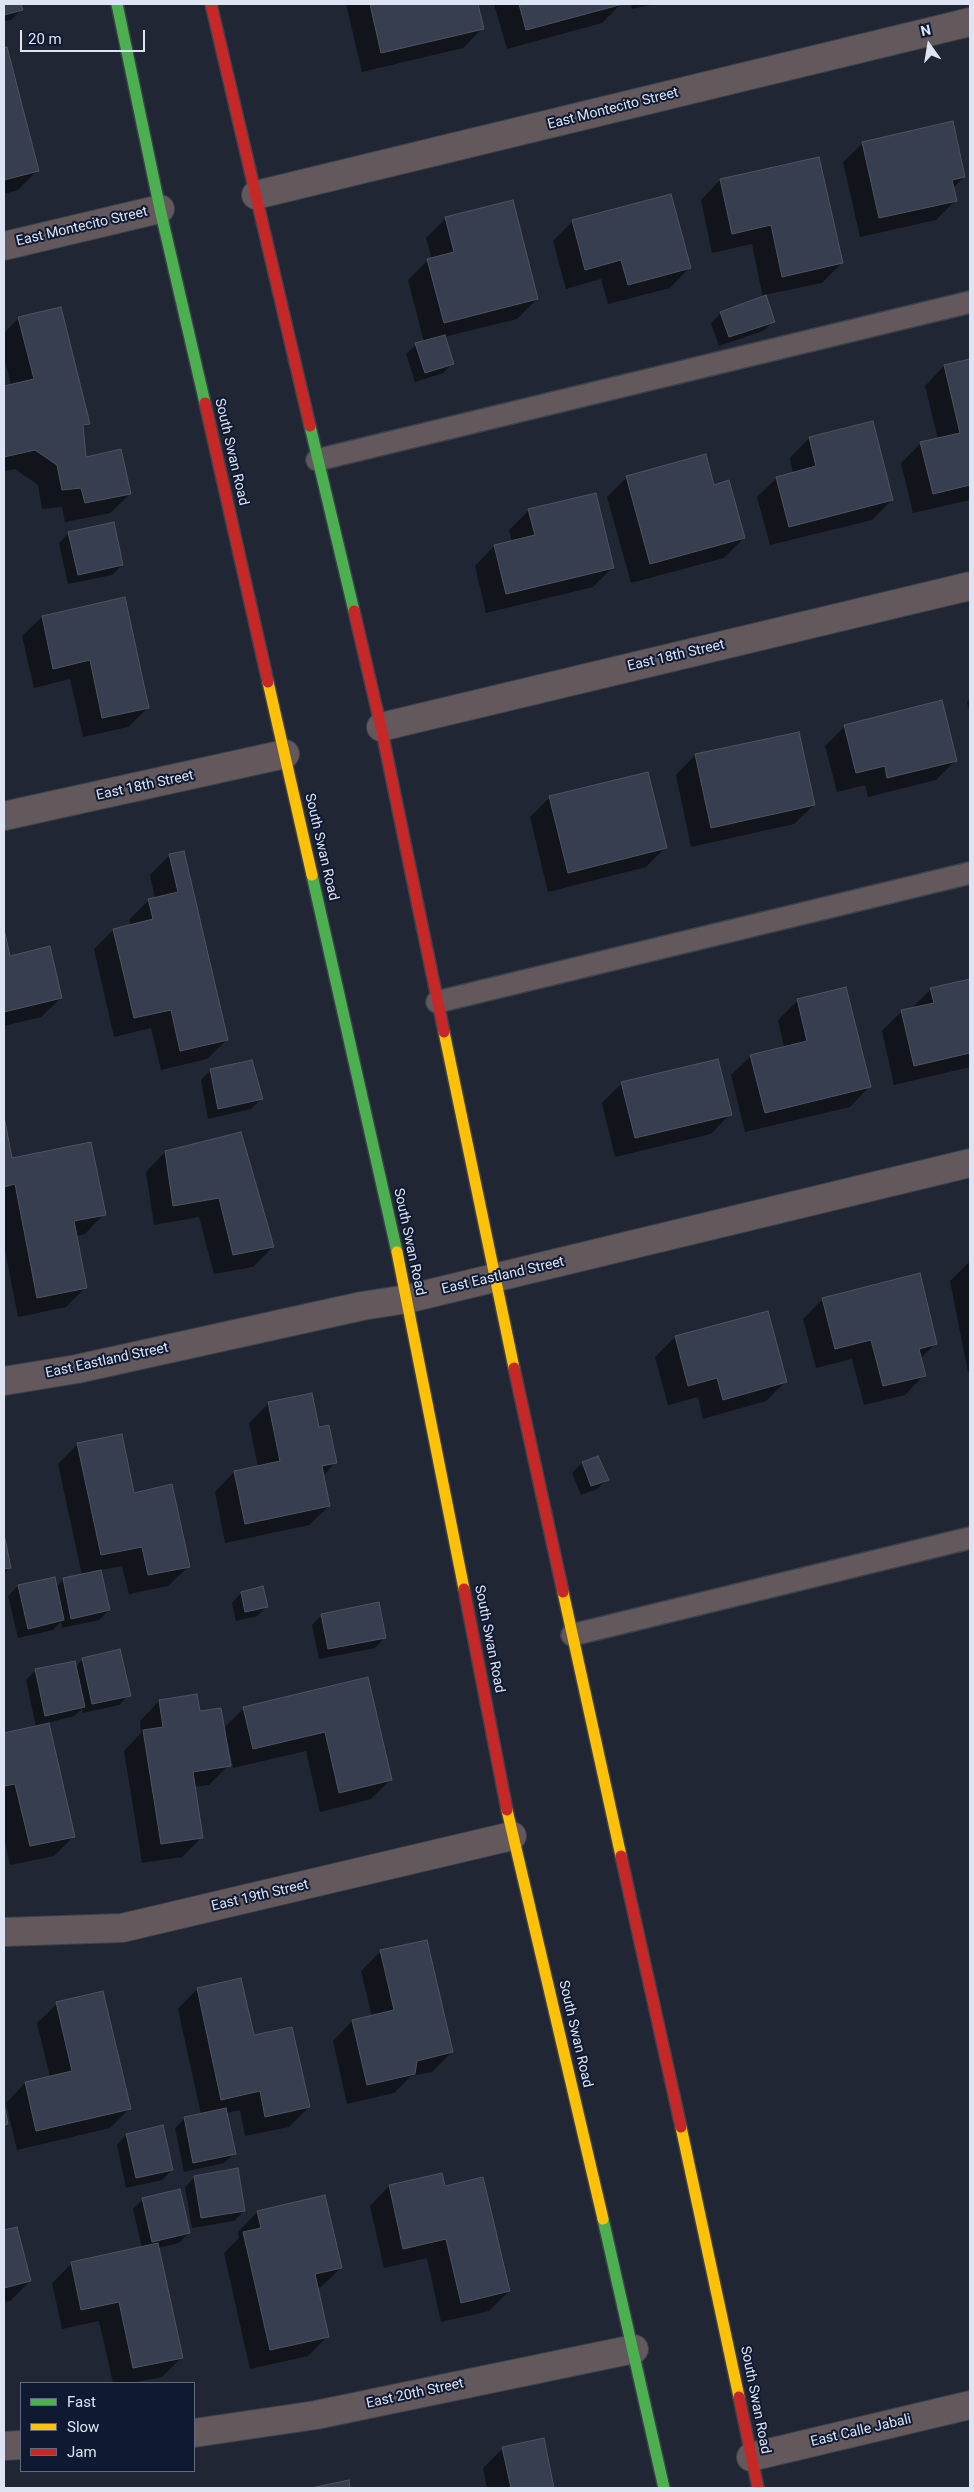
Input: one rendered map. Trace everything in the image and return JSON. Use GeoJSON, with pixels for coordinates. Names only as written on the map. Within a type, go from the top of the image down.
{"type":"FeatureCollection","features":[{"type":"Feature","properties":{"kind":"main road","name":"South Swan Road"},"geometry":{"type":"LineString","coordinates":[[117,4],[160,209],[285,754],[406,1299],[512,1836],[634,2349],[664,2488]]}},
{"type":"Feature","properties":{"kind":"main road","name":"South Swan Road"},"geometry":{"type":"LineString","coordinates":[[212,4],[381,726],[494,1279],[726,2331],[758,2488]]}},
{"type":"Feature","properties":{"kind":"street","name":"East Montecito Street"},"geometry":{"type":"LineString","coordinates":[[256,195],[970,22]]}},
{"type":"Feature","properties":{"kind":"street","name":"East Montecito Street"},"geometry":{"type":"LineString","coordinates":[[4,246],[160,209]]}},
{"type":"Feature","properties":{"kind":"street","name":"East 18th Street"},"geometry":{"type":"LineString","coordinates":[[381,726],[970,586]]}},
{"type":"Feature","properties":{"kind":"street","name":"East 18th Street"},"geometry":{"type":"LineString","coordinates":[[4,816],[285,754]]}},
{"type":"Feature","properties":{"kind":"street","name":"East Eastland Street"},"geometry":{"type":"LineString","coordinates":[[4,1381],[77,1369],[362,1306],[406,1299],[970,1163]]}},
{"type":"Feature","properties":{"kind":"street","name":"East 19th Street"},"geometry":{"type":"LineString","coordinates":[[4,1932],[122,1928],[512,1836]]}},
{"type":"Feature","properties":{"kind":"street","name":"East 20th Street"},"geometry":{"type":"LineString","coordinates":[[195,2433],[316,2415],[634,2349]]}},
{"type":"Feature","properties":{"kind":"street","name":"East Calle Jabali"},"geometry":{"type":"LineString","coordinates":[[751,2457],[970,2405]]}},
{"type":"Feature","properties":{"kind":"street"},"geometry":{"type":"LineString","coordinates":[[4,2446],[20,2445]]}},
{"type":"Feature","properties":{"kind":"lane"},"geometry":{"type":"LineString","coordinates":[[318,460],[970,302]]}},
{"type":"Feature","properties":{"kind":"lane"},"geometry":{"type":"LineString","coordinates":[[437,1002],[970,873]]}},
{"type":"Feature","properties":{"kind":"lane"},"geometry":{"type":"LineString","coordinates":[[572,1635],[970,1538]]}},
{"type":"Feature","properties":{"kind":"building"},"geometry":{"type":"Polygon","coordinates":[[[4,4],[21,4],[23,10],[4,15],[4,4]]]}},
{"type":"Feature","properties":{"kind":"building"},"geometry":{"type":"Polygon","coordinates":[[[370,4],[478,4],[484,29],[381,53],[370,4]]]}},
{"type":"Feature","properties":{"kind":"building"},"geometry":{"type":"Polygon","coordinates":[[[519,4],[623,4],[526,30],[519,4]]]}},
{"type":"Feature","properties":{"kind":"building"},"geometry":{"type":"Polygon","coordinates":[[[7,47],[39,171],[4,180],[4,48],[7,47]]]}},
{"type":"Feature","properties":{"kind":"building"},"geometry":{"type":"Polygon","coordinates":[[[953,121],[965,177],[952,180],[957,201],[879,218],[862,142],[953,121]]]}},
{"type":"Feature","properties":{"kind":"building"},"geometry":{"type":"Polygon","coordinates":[[[819,157],[843,263],[782,277],[771,225],[732,234],[720,179],[819,157]]]}},
{"type":"Feature","properties":{"kind":"building"},"geometry":{"type":"Polygon","coordinates":[[[671,194],[691,268],[628,285],[621,260],[585,270],[572,220],[671,194]]]}},
{"type":"Feature","properties":{"kind":"building"},"geometry":{"type":"Polygon","coordinates":[[[513,200],[538,299],[444,323],[427,259],[454,252],[445,217],[513,200]]]}},
{"type":"Feature","properties":{"kind":"building"},"geometry":{"type":"Polygon","coordinates":[[[766,295],[775,322],[729,337],[720,312],[766,295]]]}},
{"type":"Feature","properties":{"kind":"building"},"geometry":{"type":"Polygon","coordinates":[[[61,307],[90,424],[83,425],[86,457],[121,449],[131,494],[85,503],[81,488],[62,490],[57,465],[35,450],[4,457],[4,386],[34,379],[18,317],[61,307]]]}},
{"type":"Feature","properties":{"kind":"building"},"geometry":{"type":"Polygon","coordinates":[[[445,335],[454,364],[425,373],[415,343],[445,335]]]}},
{"type":"Feature","properties":{"kind":"building"},"geometry":{"type":"Polygon","coordinates":[[[970,359],[970,485],[933,494],[920,442],[960,433],[944,365],[970,359]]]}},
{"type":"Feature","properties":{"kind":"building"},"geometry":{"type":"Polygon","coordinates":[[[873,421],[893,500],[789,527],[776,477],[816,466],[809,437],[873,421]]]}},
{"type":"Feature","properties":{"kind":"building"},"geometry":{"type":"Polygon","coordinates":[[[706,454],[714,485],[729,480],[745,538],[650,564],[626,476],[706,454]]]}},
{"type":"Feature","properties":{"kind":"building"},"geometry":{"type":"Polygon","coordinates":[[[596,493],[614,568],[506,594],[494,545],[535,535],[528,509],[596,493]]]}},
{"type":"Feature","properties":{"kind":"building"},"geometry":{"type":"Polygon","coordinates":[[[114,522],[123,565],[78,575],[68,532],[114,522]]]}},
{"type":"Feature","properties":{"kind":"building"},"geometry":{"type":"Polygon","coordinates":[[[125,597],[149,708],[102,718],[90,660],[53,669],[42,616],[125,597]]]}},
{"type":"Feature","properties":{"kind":"building"},"geometry":{"type":"Polygon","coordinates":[[[942,700],[957,761],[887,778],[885,766],[856,773],[844,725],[942,700]]]}},
{"type":"Feature","properties":{"kind":"building"},"geometry":{"type":"Polygon","coordinates":[[[799,732],[815,805],[711,828],[695,754],[799,732]]]}},
{"type":"Feature","properties":{"kind":"building"},"geometry":{"type":"Polygon","coordinates":[[[648,772],[667,848],[568,873],[549,796],[648,772]]]}},
{"type":"Feature","properties":{"kind":"building"},"geometry":{"type":"Polygon","coordinates":[[[184,851],[228,1040],[180,1051],[171,1010],[134,1018],[113,929],[153,919],[148,899],[178,892],[169,854],[184,851]]]}},
{"type":"Feature","properties":{"kind":"building"},"geometry":{"type":"Polygon","coordinates":[[[4,929],[10,956],[50,946],[62,998],[4,1012],[4,929]]]}},
{"type":"Feature","properties":{"kind":"building"},"geometry":{"type":"Polygon","coordinates":[[[970,979],[970,1053],[914,1066],[901,1010],[934,1003],[930,988],[970,979]]]}},
{"type":"Feature","properties":{"kind":"building"},"geometry":{"type":"Polygon","coordinates":[[[846,987],[871,1087],[765,1113],[750,1055],[807,1041],[797,999],[846,987]]]}},
{"type":"Feature","properties":{"kind":"building"},"geometry":{"type":"Polygon","coordinates":[[[718,1059],[732,1115],[635,1138],[621,1082],[718,1059]]]}},
{"type":"Feature","properties":{"kind":"building"},"geometry":{"type":"Polygon","coordinates":[[[252,1060],[263,1099],[218,1109],[210,1069],[252,1060]]]}},
{"type":"Feature","properties":{"kind":"building"},"geometry":{"type":"Polygon","coordinates":[[[4,1116],[12,1158],[91,1142],[106,1215],[74,1221],[87,1288],[37,1298],[15,1184],[4,1187],[4,1116]]]}},
{"type":"Feature","properties":{"kind":"building"},"geometry":{"type":"Polygon","coordinates":[[[241,1132],[274,1247],[233,1255],[219,1198],[173,1206],[165,1151],[241,1132]]]}},
{"type":"Feature","properties":{"kind":"building"},"geometry":{"type":"Polygon","coordinates":[[[920,1273],[937,1344],[919,1349],[926,1376],[883,1386],[871,1340],[835,1349],[822,1298],[920,1273]]]}},
{"type":"Feature","properties":{"kind":"building"},"geometry":{"type":"Polygon","coordinates":[[[768,1311],[787,1382],[723,1400],[717,1378],[688,1386],[675,1336],[768,1311]]]}},
{"type":"Feature","properties":{"kind":"building"},"geometry":{"type":"Polygon","coordinates":[[[312,1393],[319,1427],[329,1425],[337,1463],[322,1466],[330,1506],[245,1524],[234,1471],[280,1461],[268,1402],[312,1393]]]}},
{"type":"Feature","properties":{"kind":"building"},"geometry":{"type":"Polygon","coordinates":[[[122,1434],[134,1493],[172,1484],[190,1567],[148,1575],[142,1547],[101,1555],[77,1443],[122,1434]]]}},
{"type":"Feature","properties":{"kind":"building"},"geometry":{"type":"Polygon","coordinates":[[[598,1456],[609,1480],[591,1486],[582,1462],[598,1456]]]}},
{"type":"Feature","properties":{"kind":"building"},"geometry":{"type":"Polygon","coordinates":[[[4,1534],[11,1568],[4,1569],[4,1534]]]}},
{"type":"Feature","properties":{"kind":"building"},"geometry":{"type":"Polygon","coordinates":[[[101,1570],[110,1610],[71,1619],[63,1578],[101,1570]]]}},
{"type":"Feature","properties":{"kind":"building"},"geometry":{"type":"Polygon","coordinates":[[[55,1577],[64,1620],[28,1629],[18,1585],[55,1577]]]}},
{"type":"Feature","properties":{"kind":"building"},"geometry":{"type":"Polygon","coordinates":[[[263,1586],[268,1607],[245,1612],[241,1592],[263,1586]]]}},
{"type":"Feature","properties":{"kind":"building"},"geometry":{"type":"Polygon","coordinates":[[[379,1602],[386,1638],[328,1649],[321,1614],[379,1602]]]}},
{"type":"Feature","properties":{"kind":"building"},"geometry":{"type":"Polygon","coordinates":[[[120,1649],[131,1696],[92,1704],[82,1658],[120,1649]]]}},
{"type":"Feature","properties":{"kind":"building"},"geometry":{"type":"Polygon","coordinates":[[[75,1661],[85,1707],[45,1716],[35,1669],[75,1661]]]}},
{"type":"Feature","properties":{"kind":"building"},"geometry":{"type":"Polygon","coordinates":[[[368,1677],[392,1780],[339,1793],[325,1732],[253,1749],[243,1707],[368,1677]]]}},
{"type":"Feature","properties":{"kind":"building"},"geometry":{"type":"Polygon","coordinates":[[[197,1694],[200,1711],[221,1708],[231,1766],[193,1772],[203,1838],[161,1844],[143,1730],[163,1727],[159,1700],[197,1694]]]}},
{"type":"Feature","properties":{"kind":"building"},"geometry":{"type":"Polygon","coordinates":[[[49,1723],[75,1837],[30,1846],[15,1784],[4,1786],[4,1733],[49,1723]]]}},
{"type":"Feature","properties":{"kind":"building"},"geometry":{"type":"Polygon","coordinates":[[[427,1940],[453,2052],[417,2061],[415,2074],[367,2085],[352,2020],[394,2010],[380,1950],[427,1940]]]}},
{"type":"Feature","properties":{"kind":"building"},"geometry":{"type":"Polygon","coordinates":[[[241,1978],[254,2035],[292,2027],[310,2107],[265,2117],[260,2091],[221,2100],[197,1988],[241,1978]]]}},
{"type":"Feature","properties":{"kind":"building"},"geometry":{"type":"Polygon","coordinates":[[[103,1991],[131,2109],[36,2131],[25,2082],[72,2071],[56,2002],[103,1991]]]}},
{"type":"Feature","properties":{"kind":"building"},"geometry":{"type":"Polygon","coordinates":[[[4,2104],[8,2124],[4,2125],[4,2104]]]}},
{"type":"Feature","properties":{"kind":"building"},"geometry":{"type":"Polygon","coordinates":[[[226,2108],[236,2154],[193,2163],[184,2117],[226,2108]]]}},
{"type":"Feature","properties":{"kind":"building"},"geometry":{"type":"Polygon","coordinates":[[[163,2125],[173,2170],[136,2178],[126,2134],[163,2125]]]}},
{"type":"Feature","properties":{"kind":"building"},"geometry":{"type":"Polygon","coordinates":[[[238,2168],[245,2211],[201,2218],[194,2176],[238,2168]]]}},
{"type":"Feature","properties":{"kind":"building"},"geometry":{"type":"Polygon","coordinates":[[[442,2173],[445,2186],[483,2177],[510,2291],[461,2303],[446,2239],[403,2249],[389,2185],[442,2173]]]}},
{"type":"Feature","properties":{"kind":"building"},"geometry":{"type":"Polygon","coordinates":[[[180,2189],[190,2233],[152,2242],[142,2198],[180,2189]]]}},
{"type":"Feature","properties":{"kind":"building"},"geometry":{"type":"Polygon","coordinates":[[[325,2195],[342,2268],[315,2274],[329,2337],[270,2350],[243,2232],[261,2228],[257,2211],[325,2195]]]}},
{"type":"Feature","properties":{"kind":"building"},"geometry":{"type":"Polygon","coordinates":[[[17,2227],[31,2281],[4,2288],[4,2230],[17,2227]]]}},
{"type":"Feature","properties":{"kind":"building"},"geometry":{"type":"Polygon","coordinates":[[[158,2243],[183,2358],[133,2368],[119,2302],[81,2310],[71,2262],[158,2243]]]}},
{"type":"Feature","properties":{"kind":"building"},"geometry":{"type":"Polygon","coordinates":[[[544,2438],[554,2488],[511,2488],[502,2447],[544,2438]]]}},
{"type":"Feature","properties":{"kind":"building"},"geometry":{"type":"Polygon","coordinates":[[[349,2480],[350,2488],[311,2488],[349,2480]]]}},
{"type":"Feature","properties":{"kind":"traffic: fast"},"geometry":{"type":"LineString","coordinates":[[117,4],[160,209],[205,403]]}},
{"type":"Feature","properties":{"kind":"traffic: fast"},"geometry":{"type":"LineString","coordinates":[[310,426],[354,611]]}},
{"type":"Feature","properties":{"kind":"traffic: fast"},"geometry":{"type":"LineString","coordinates":[[312,875],[397,1252]]}},
{"type":"Feature","properties":{"kind":"traffic: fast"},"geometry":{"type":"LineString","coordinates":[[603,2219],[664,2488]]}},
{"type":"Feature","properties":{"kind":"traffic: slow"},"geometry":{"type":"LineString","coordinates":[[268,682],[312,875]]}},
{"type":"Feature","properties":{"kind":"traffic: slow"},"geometry":{"type":"LineString","coordinates":[[444,1032],[514,1368]]}},
{"type":"Feature","properties":{"kind":"traffic: slow"},"geometry":{"type":"LineString","coordinates":[[397,1252],[464,1589]]}},
{"type":"Feature","properties":{"kind":"traffic: slow"},"geometry":{"type":"LineString","coordinates":[[563,1592],[621,1856]]}},
{"type":"Feature","properties":{"kind":"traffic: slow"},"geometry":{"type":"LineString","coordinates":[[507,1810],[603,2219]]}},
{"type":"Feature","properties":{"kind":"traffic: slow"},"geometry":{"type":"LineString","coordinates":[[681,2127],[739,2397]]}},
{"type":"Feature","properties":{"kind":"traffic: jam"},"geometry":{"type":"LineString","coordinates":[[211,4],[310,426]]}},
{"type":"Feature","properties":{"kind":"traffic: jam"},"geometry":{"type":"LineString","coordinates":[[205,403],[268,682]]}},
{"type":"Feature","properties":{"kind":"traffic: jam"},"geometry":{"type":"LineString","coordinates":[[354,611],[381,727],[444,1032]]}},
{"type":"Feature","properties":{"kind":"traffic: jam"},"geometry":{"type":"LineString","coordinates":[[514,1368],[563,1592]]}},
{"type":"Feature","properties":{"kind":"traffic: jam"},"geometry":{"type":"LineString","coordinates":[[464,1589],[507,1810]]}},
{"type":"Feature","properties":{"kind":"traffic: jam"},"geometry":{"type":"LineString","coordinates":[[621,1856],[681,2127]]}},
{"type":"Feature","properties":{"kind":"traffic: jam"},"geometry":{"type":"LineString","coordinates":[[739,2397],[758,2488]]}}]}
